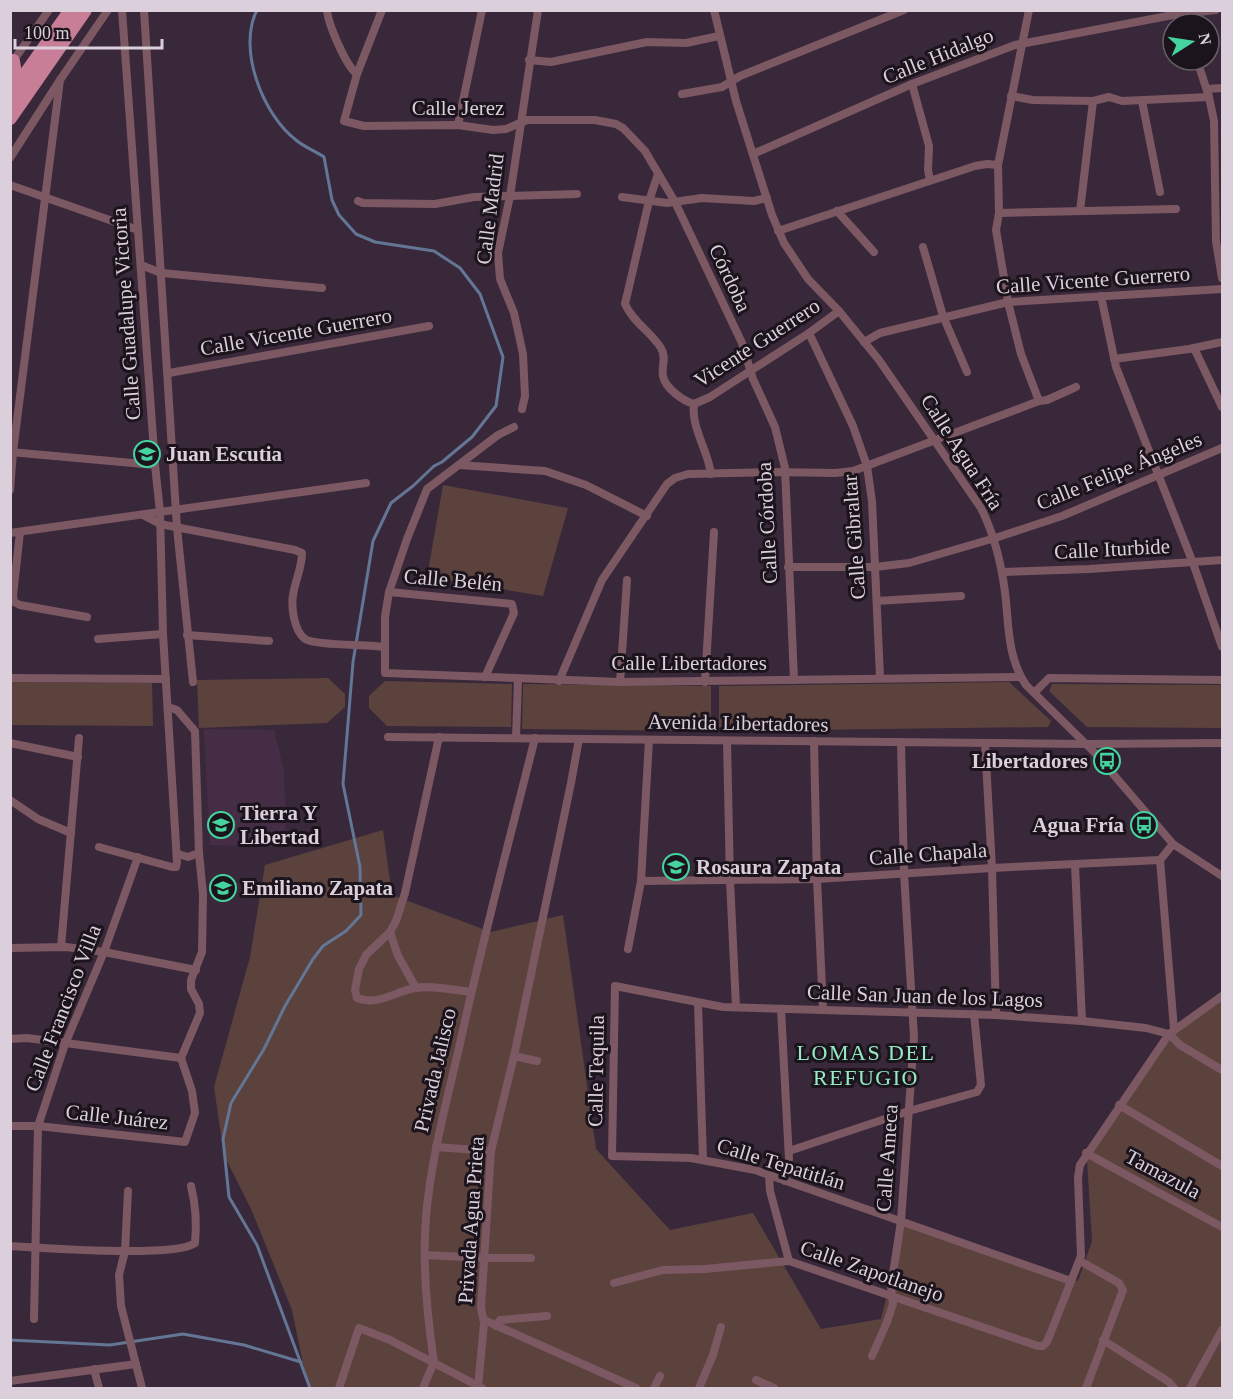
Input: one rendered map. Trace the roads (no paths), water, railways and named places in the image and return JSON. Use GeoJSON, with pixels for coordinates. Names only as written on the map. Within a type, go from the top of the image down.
{"type":"FeatureCollection","features":[{"type":"Feature","properties":{"kind":"main road"},"geometry":{"type":"LineString","coordinates":[[14,88],[71,10]]}},
{"type":"Feature","properties":{"kind":"main road"},"geometry":{"type":"LineString","coordinates":[[10,117],[85,10]]}},
{"type":"Feature","properties":{"kind":"main road"},"geometry":{"type":"LineString","coordinates":[[12,63],[14,88]]}},
{"type":"Feature","properties":{"kind":"street"},"geometry":{"type":"LineString","coordinates":[[12,63],[49,10]]}},
{"type":"Feature","properties":{"kind":"street"},"geometry":{"type":"LineString","coordinates":[[10,158],[108,10]]}},
{"type":"Feature","properties":{"kind":"street","name":"Calle Guadalupe Victoria"},"geometry":{"type":"LineString","coordinates":[[122,10],[160,512],[163,634],[178,854],[176,867],[138,857]]}},
{"type":"Feature","properties":{"kind":"street","name":"Calle Guadalupe Victoria"},"geometry":{"type":"LineString","coordinates":[[144,10],[169,373],[177,528],[193,682]]}},
{"type":"Feature","properties":{"kind":"street"},"geometry":{"type":"LineString","coordinates":[[327,10],[342,52],[351,69],[357,74],[382,10]]}},
{"type":"Feature","properties":{"kind":"street"},"geometry":{"type":"LineString","coordinates":[[458,124],[482,10]]}},
{"type":"Feature","properties":{"kind":"street","name":"Calle Madrid"},"geometry":{"type":"LineString","coordinates":[[522,410],[525,396],[523,354],[514,314],[498,269],[498,253],[510,196],[538,10]]}},
{"type":"Feature","properties":{"kind":"street","name":"Calle Agua Fría"},"geometry":{"type":"LineString","coordinates":[[714,10],[731,83],[778,231],[799,268],[840,311],[879,360],[981,508],[995,538],[1003,572],[1011,648],[1020,677],[1087,744],[1173,844],[1222,876]]}},
{"type":"Feature","properties":{"kind":"street"},"geometry":{"type":"LineString","coordinates":[[682,94],[722,87],[740,76],[904,10]]}},
{"type":"Feature","properties":{"kind":"street"},"geometry":{"type":"LineString","coordinates":[[1029,10],[998,165],[999,213],[996,230],[1008,302],[1024,363],[1039,401]]}},
{"type":"Feature","properties":{"kind":"street","name":"Calle Hidalgo"},"geometry":{"type":"LineString","coordinates":[[1183,12],[1216,10]]}},
{"type":"Feature","properties":{"kind":"street","name":"Calle Hidalgo"},"geometry":{"type":"LineString","coordinates":[[753,154],[912,84],[1021,44],[1161,16]]}},
{"type":"Feature","properties":{"kind":"street"},"geometry":{"type":"LineString","coordinates":[[529,60],[550,62],[647,42],[686,44],[719,36]]}},
{"type":"Feature","properties":{"kind":"street"},"geometry":{"type":"LineString","coordinates":[[1201,72],[1218,120],[1216,241],[1222,278]]}},
{"type":"Feature","properties":{"kind":"street","name":"Calle Jerez"},"geometry":{"type":"LineString","coordinates":[[357,74],[344,121],[364,126],[458,124],[493,130],[506,129],[527,120],[595,120],[616,124],[633,137],[675,202]]}},
{"type":"Feature","properties":{"kind":"street"},"geometry":{"type":"LineString","coordinates":[[10,490],[12,452],[60,80]]}},
{"type":"Feature","properties":{"kind":"street"},"geometry":{"type":"LineString","coordinates":[[912,84],[929,146],[930,180]]}},
{"type":"Feature","properties":{"kind":"street"},"geometry":{"type":"LineString","coordinates":[[1011,96],[1033,100],[1093,101],[1109,97],[1122,101],[1142,101],[1208,93],[1222,88]]}},
{"type":"Feature","properties":{"kind":"street"},"geometry":{"type":"LineString","coordinates":[[1080,211],[1093,101]]}},
{"type":"Feature","properties":{"kind":"street"},"geometry":{"type":"LineString","coordinates":[[1142,101],[1160,192]]}},
{"type":"Feature","properties":{"kind":"street"},"geometry":{"type":"LineString","coordinates":[[778,231],[981,164],[998,165]]}},
{"type":"Feature","properties":{"kind":"street"},"geometry":{"type":"LineString","coordinates":[[658,174],[649,201],[626,304],[638,324],[651,334],[663,352],[665,382],[679,396],[694,404],[693,418],[706,452],[711,474]]}},
{"type":"Feature","properties":{"kind":"street"},"geometry":{"type":"LineString","coordinates":[[10,185],[138,230]]}},
{"type":"Feature","properties":{"kind":"street"},"geometry":{"type":"LineString","coordinates":[[358,201],[363,203],[435,204],[474,197],[577,194]]}},
{"type":"Feature","properties":{"kind":"street"},"geometry":{"type":"LineString","coordinates":[[622,198],[675,202],[702,198],[754,201],[766,198]]}},
{"type":"Feature","properties":{"kind":"street","name":"Córdoba"},"geometry":{"type":"LineString","coordinates":[[675,202],[742,343],[751,370]]}},
{"type":"Feature","properties":{"kind":"street"},"geometry":{"type":"LineString","coordinates":[[999,213],[1176,209]]}},
{"type":"Feature","properties":{"kind":"street"},"geometry":{"type":"LineString","coordinates":[[837,211],[874,252]]}},
{"type":"Feature","properties":{"kind":"street"},"geometry":{"type":"LineString","coordinates":[[923,248],[943,316],[967,372]]}},
{"type":"Feature","properties":{"kind":"street"},"geometry":{"type":"LineString","coordinates":[[141,265],[161,273],[322,288]]}},
{"type":"Feature","properties":{"kind":"street","name":"Calle Vicente Guerrero"},"geometry":{"type":"LineString","coordinates":[[864,342],[880,333],[1008,302],[1222,290]]}},
{"type":"Feature","properties":{"kind":"street"},"geometry":{"type":"LineString","coordinates":[[1101,296],[1114,359],[1193,563],[1222,647]]}},
{"type":"Feature","properties":{"kind":"street","name":"Vicente Guerrero"},"geometry":{"type":"LineString","coordinates":[[694,404],[710,397],[840,311]]}},
{"type":"Feature","properties":{"kind":"street","name":"Calle Vicente Guerrero"},"geometry":{"type":"LineString","coordinates":[[169,373],[429,326]]}},
{"type":"Feature","properties":{"kind":"street","name":"Calle Gibraltar"},"geometry":{"type":"LineString","coordinates":[[809,333],[853,426],[867,466],[872,501],[880,677]]}},
{"type":"Feature","properties":{"kind":"street"},"geometry":{"type":"LineString","coordinates":[[1114,359],[1222,342]]}},
{"type":"Feature","properties":{"kind":"street"},"geometry":{"type":"LineString","coordinates":[[1194,348],[1222,407]]}},
{"type":"Feature","properties":{"kind":"street","name":"Calle Córdoba"},"geometry":{"type":"LineString","coordinates":[[751,370],[775,427],[784,472],[794,680]]}},
{"type":"Feature","properties":{"kind":"street"},"geometry":{"type":"LineString","coordinates":[[559,681],[603,580],[668,483],[675,478],[688,474],[835,473],[867,466],[1039,401],[1047,400],[1076,387]]}},
{"type":"Feature","properties":{"kind":"street"},"geometry":{"type":"LineString","coordinates":[[143,514],[160,524],[295,550],[302,554],[293,597],[295,622],[306,640],[384,646],[389,592],[406,539],[427,489],[498,435],[514,427]]}},
{"type":"Feature","properties":{"kind":"street","name":"Calle Felipe Ángeles"},"geometry":{"type":"LineString","coordinates":[[788,567],[875,567],[909,562],[995,538],[1073,511],[1222,448]]}},
{"type":"Feature","properties":{"kind":"street"},"geometry":{"type":"LineString","coordinates":[[12,452],[155,465]]}},
{"type":"Feature","properties":{"kind":"street"},"geometry":{"type":"LineString","coordinates":[[459,465],[545,471],[586,485],[647,516]]}},
{"type":"Feature","properties":{"kind":"street"},"geometry":{"type":"LineString","coordinates":[[87,617],[14,602],[15,532],[366,483]]}},
{"type":"Feature","properties":{"kind":"street"},"geometry":{"type":"LineString","coordinates":[[705,682],[714,532]]}},
{"type":"Feature","properties":{"kind":"street","name":"Calle Iturbide"},"geometry":{"type":"LineString","coordinates":[[1003,572],[1222,560]]}},
{"type":"Feature","properties":{"kind":"street"},"geometry":{"type":"LineString","coordinates":[[620,682],[627,580]]}},
{"type":"Feature","properties":{"kind":"street","name":"Calle Belén"},"geometry":{"type":"LineString","coordinates":[[389,592],[509,603],[514,606],[514,612],[485,677]]}},
{"type":"Feature","properties":{"kind":"street"},"geometry":{"type":"LineString","coordinates":[[877,601],[961,596]]}},
{"type":"Feature","properties":{"kind":"street"},"geometry":{"type":"LineString","coordinates":[[98,639],[163,634]]}},
{"type":"Feature","properties":{"kind":"street"},"geometry":{"type":"LineString","coordinates":[[188,635],[269,641]]}},
{"type":"Feature","properties":{"kind":"street","name":"Calle Libertadores"},"geometry":{"type":"LineString","coordinates":[[384,646],[385,674],[620,682],[1020,677]]}},
{"type":"Feature","properties":{"kind":"street"},"geometry":{"type":"LineString","coordinates":[[10,678],[166,679]]}},
{"type":"Feature","properties":{"kind":"street"},"geometry":{"type":"LineString","coordinates":[[1034,693],[1049,678],[1222,680]]}},
{"type":"Feature","properties":{"kind":"street"},"geometry":{"type":"LineString","coordinates":[[516,735],[518,679]]}},
{"type":"Feature","properties":{"kind":"street"},"geometry":{"type":"LineString","coordinates":[[10,1039],[27,1038],[181,1058],[200,1013],[199,1004],[191,989],[191,980],[202,952],[204,925],[195,731],[177,710],[168,707]]}},
{"type":"Feature","properties":{"kind":"street","name":"Avenida Libertadores"},"geometry":{"type":"LineString","coordinates":[[388,737],[516,735],[535,738],[727,741],[1222,743]]}},
{"type":"Feature","properties":{"kind":"street"},"geometry":{"type":"LineString","coordinates":[[439,737],[405,893],[396,921],[390,932],[366,955],[359,969],[355,990],[357,998],[367,1002],[416,988],[471,992]]}},
{"type":"Feature","properties":{"kind":"street"},"geometry":{"type":"LineString","coordinates":[[61,947],[79,738]]}},
{"type":"Feature","properties":{"kind":"street","name":"Privada Jalisco"},"geometry":{"type":"LineString","coordinates":[[434,1362],[425,1255],[426,1218],[436,1147],[471,992],[535,738]]}},
{"type":"Feature","properties":{"kind":"street","name":"Privada Agua Prieta"},"geometry":{"type":"LineString","coordinates":[[480,1388],[484,1320],[481,1308],[491,1151],[514,1056],[579,739]]}},
{"type":"Feature","properties":{"kind":"street"},"geometry":{"type":"LineString","coordinates":[[628,949],[641,881],[649,740]]}},
{"type":"Feature","properties":{"kind":"street"},"geometry":{"type":"LineString","coordinates":[[727,741],[736,1008]]}},
{"type":"Feature","properties":{"kind":"street"},"geometry":{"type":"LineString","coordinates":[[814,741],[823,1010]]}},
{"type":"Feature","properties":{"kind":"street","name":"Calle Ameca"},"geometry":{"type":"LineString","coordinates":[[872,1356],[891,1313],[891,1287],[901,1221],[914,1012],[904,873],[901,742]]}},
{"type":"Feature","properties":{"kind":"street"},"geometry":{"type":"LineString","coordinates":[[985,743],[992,868],[996,1015]]}},
{"type":"Feature","properties":{"kind":"street"},"geometry":{"type":"LineString","coordinates":[[10,744],[78,757]]}},
{"type":"Feature","properties":{"kind":"street"},"geometry":{"type":"LineString","coordinates":[[10,801],[38,819],[71,833]]}},
{"type":"Feature","properties":{"kind":"street"},"geometry":{"type":"LineString","coordinates":[[1173,844],[1160,860],[1172,1032],[1180,1045],[1222,1070]]}},
{"type":"Feature","properties":{"kind":"street"},"geometry":{"type":"LineString","coordinates":[[99,848],[138,857]]}},
{"type":"Feature","properties":{"kind":"street"},"geometry":{"type":"LineString","coordinates":[[178,854],[188,856],[199,853]]}},
{"type":"Feature","properties":{"kind":"street","name":"Calle Francisco Villa"},"geometry":{"type":"LineString","coordinates":[[34,1319],[38,1126],[65,1044],[104,952],[138,857]]}},
{"type":"Feature","properties":{"kind":"street","name":"Calle Chapala"},"geometry":{"type":"LineString","coordinates":[[641,881],[817,879],[1160,860]]}},
{"type":"Feature","properties":{"kind":"street"},"geometry":{"type":"LineString","coordinates":[[1075,864],[1082,1021]]}},
{"type":"Feature","properties":{"kind":"street"},"geometry":{"type":"LineString","coordinates":[[390,932],[398,956],[416,988]]}},
{"type":"Feature","properties":{"kind":"street"},"geometry":{"type":"LineString","coordinates":[[10,948],[61,947],[104,952],[196,970]]}},
{"type":"Feature","properties":{"kind":"street","name":"Calle San Juan de los Lagos"},"geometry":{"type":"LineString","coordinates":[[615,987],[736,1008],[996,1015],[1082,1021],[1172,1032]]}},
{"type":"Feature","properties":{"kind":"street","name":"Calle Tequila"},"geometry":{"type":"LineString","coordinates":[[612,1156],[615,987]]}},
{"type":"Feature","properties":{"kind":"street"},"geometry":{"type":"LineString","coordinates":[[1071,1281],[1080,1261],[1078,1171],[1086,1153],[1172,1032],[1222,996]]}},
{"type":"Feature","properties":{"kind":"street"},"geometry":{"type":"LineString","coordinates":[[698,1003],[703,1159]]}},
{"type":"Feature","properties":{"kind":"street"},"geometry":{"type":"LineString","coordinates":[[781,1009],[789,1151],[789,1166],[785,1181]]}},
{"type":"Feature","properties":{"kind":"street"},"geometry":{"type":"LineString","coordinates":[[789,1151],[909,1111],[979,1091],[981,1085],[974,1014]]}},
{"type":"Feature","properties":{"kind":"street"},"geometry":{"type":"LineString","coordinates":[[514,1056],[537,1060]]}},
{"type":"Feature","properties":{"kind":"street","name":"Calle Juárez"},"geometry":{"type":"LineString","coordinates":[[10,1126],[38,1126],[184,1142],[195,1113],[192,1091],[181,1058]]}},
{"type":"Feature","properties":{"kind":"street"},"geometry":{"type":"LineString","coordinates":[[1119,1105],[1222,1166]]}},
{"type":"Feature","properties":{"kind":"street"},"geometry":{"type":"LineString","coordinates":[[436,1147],[491,1151]]}},
{"type":"Feature","properties":{"kind":"street","name":"Tamazula"},"geometry":{"type":"LineString","coordinates":[[1086,1153],[1222,1227]]}},
{"type":"Feature","properties":{"kind":"street","name":"Calle Tepatitlán"},"geometry":{"type":"LineString","coordinates":[[612,1156],[703,1159],[741,1167],[1071,1281]]}},
{"type":"Feature","properties":{"kind":"street"},"geometry":{"type":"LineString","coordinates":[[769,1175],[770,1191],[789,1261]]}},
{"type":"Feature","properties":{"kind":"street"},"geometry":{"type":"LineString","coordinates":[[10,1246],[153,1252],[190,1247],[195,1243],[197,1221],[196,1204],[191,1186]]}},
{"type":"Feature","properties":{"kind":"street"},"geometry":{"type":"LineString","coordinates":[[128,1191],[125,1251],[119,1275],[121,1306],[142,1389]]}},
{"type":"Feature","properties":{"kind":"street"},"geometry":{"type":"LineString","coordinates":[[425,1255],[531,1258]]}},
{"type":"Feature","properties":{"kind":"street","name":"Calle Zapotlanejo"},"geometry":{"type":"LineString","coordinates":[[614,1283],[663,1270],[705,1269],[789,1261],[1038,1347],[1047,1342],[1071,1281]]}},
{"type":"Feature","properties":{"kind":"street"},"geometry":{"type":"LineString","coordinates":[[1080,1261],[1119,1282],[1122,1288],[1086,1389]]}},
{"type":"Feature","properties":{"kind":"street"},"geometry":{"type":"LineString","coordinates":[[496,1326],[500,1320],[547,1316]]}},
{"type":"Feature","properties":{"kind":"street"},"geometry":{"type":"LineString","coordinates":[[484,1320],[636,1389]]}},
{"type":"Feature","properties":{"kind":"street"},"geometry":{"type":"LineString","coordinates":[[699,1389],[713,1355],[721,1327]]}},
{"type":"Feature","properties":{"kind":"street"},"geometry":{"type":"LineString","coordinates":[[339,1389],[359,1328],[390,1340],[480,1388]]}},
{"type":"Feature","properties":{"kind":"street"},"geometry":{"type":"LineString","coordinates":[[1190,1389],[1222,1330]]}},
{"type":"Feature","properties":{"kind":"street"},"geometry":{"type":"LineString","coordinates":[[1103,1340],[1169,1382],[1174,1389]]}},
{"type":"Feature","properties":{"kind":"street"},"geometry":{"type":"LineString","coordinates":[[423,1389],[434,1362]]}},
{"type":"Feature","properties":{"kind":"street"},"geometry":{"type":"LineString","coordinates":[[13,1383],[136,1364]]}},
{"type":"Feature","properties":{"kind":"street"},"geometry":{"type":"LineString","coordinates":[[94,1369],[99,1389]]}},
{"type":"Feature","properties":{"kind":"street"},"geometry":{"type":"LineString","coordinates":[[654,1389],[660,1376]]}},
{"type":"Feature","properties":{"kind":"street"},"geometry":{"type":"LineString","coordinates":[[756,1380],[774,1389]]}},
{"type":"Feature","properties":{"kind":"waterway"},"geometry":{"type":"LineString","coordinates":[[257,10],[250,43],[252,62],[264,98],[284,129],[299,142],[324,157],[332,200],[339,215],[356,234],[375,242],[434,251],[460,268],[480,294],[503,357],[496,406],[472,437],[391,503],[373,541],[353,662],[343,784],[360,867],[361,915],[346,931],[323,946],[313,959],[285,1006],[264,1049],[231,1103],[223,1139],[229,1197],[257,1245],[310,1388]]}},
{"type":"Feature","properties":{"kind":"waterway"},"geometry":{"type":"LineString","coordinates":[[10,1340],[110,1345],[183,1334],[244,1345],[301,1362]]}},
{"type":"Feature","properties":{"kind":"place","name":"Juan Escutia"},"geometry":{"type":"Point","coordinates":[147,454]}},
{"type":"Feature","properties":{"kind":"place","name":"Libertadores"},"geometry":{"type":"Point","coordinates":[1107,761]}},
{"type":"Feature","properties":{"kind":"place","name":"Tierra Y Libertad"},"geometry":{"type":"Point","coordinates":[221,825]}},
{"type":"Feature","properties":{"kind":"place","name":"Agua Fría"},"geometry":{"type":"Point","coordinates":[1144,825]}},
{"type":"Feature","properties":{"kind":"place","name":"Rosaura Zapata"},"geometry":{"type":"Point","coordinates":[676,867]}},
{"type":"Feature","properties":{"kind":"place","name":"Emiliano Zapata"},"geometry":{"type":"Point","coordinates":[223,888]}},
{"type":"Feature","properties":{"kind":"district","name":"LOMAS DEL REFUGIO"},"geometry":{"type":"Point","coordinates":[866,1064]}}]}
